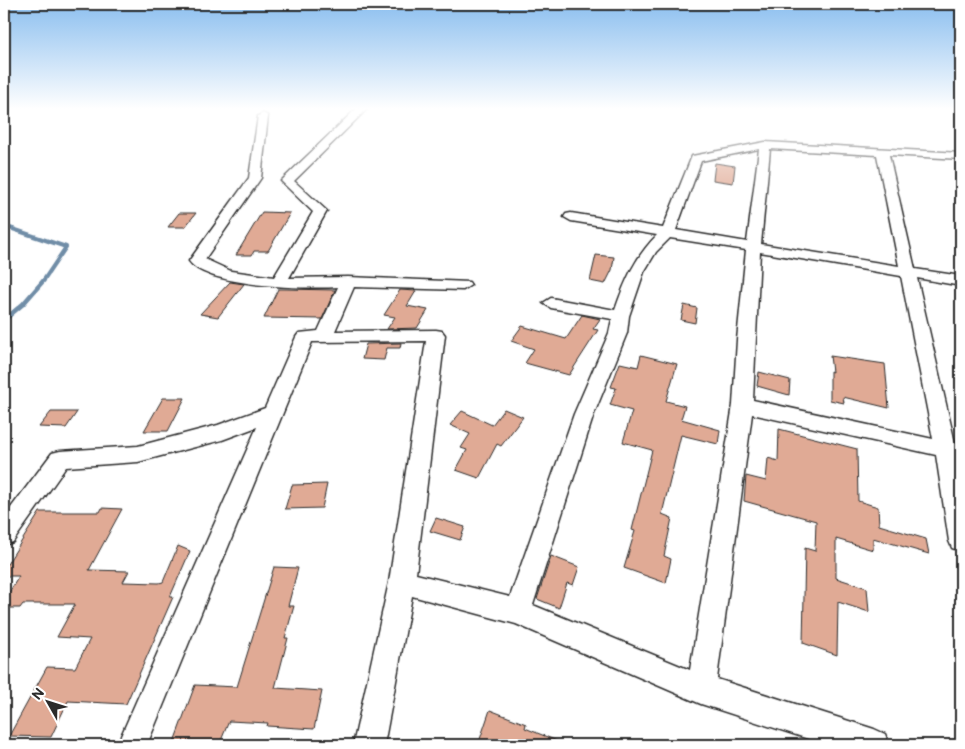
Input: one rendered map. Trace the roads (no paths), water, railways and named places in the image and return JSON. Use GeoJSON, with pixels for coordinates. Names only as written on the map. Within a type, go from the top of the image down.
{"type":"FeatureCollection","features":[{"type":"Feature","properties":{"kind":"street"},"geometry":{"type":"LineString","coordinates":[[260,143],[255,178],[196,261],[227,274],[279,282],[462,285]]}},
{"type":"Feature","properties":{"kind":"street"},"geometry":{"type":"LineString","coordinates":[[279,282],[320,211],[287,181],[327,143]]}},
{"type":"Feature","properties":{"kind":"street"},"geometry":{"type":"LineString","coordinates":[[701,689],[744,405],[744,357],[753,246],[765,145]]}},
{"type":"Feature","properties":{"kind":"street"},"geometry":{"type":"LineString","coordinates":[[518,612],[584,414],[618,333],[621,316],[636,272],[650,250],[668,232],[696,158],[765,145],[961,156]]}},
{"type":"Feature","properties":{"kind":"street"},"geometry":{"type":"LineString","coordinates":[[882,151],[908,272],[953,450],[961,541]]}},
{"type":"Feature","properties":{"kind":"street"},"geometry":{"type":"LineString","coordinates":[[570,217],[961,281]]}},
{"type":"Feature","properties":{"kind":"street"},"geometry":{"type":"LineString","coordinates":[[324,337],[348,282]]}},
{"type":"Feature","properties":{"kind":"street"},"geometry":{"type":"LineString","coordinates":[[551,303],[621,316]]}},
{"type":"Feature","properties":{"kind":"street"},"geometry":{"type":"LineString","coordinates":[[132,745],[306,337],[436,335],[402,582],[368,745]]}},
{"type":"Feature","properties":{"kind":"street"},"geometry":{"type":"LineString","coordinates":[[744,405],[953,450]]}},
{"type":"Feature","properties":{"kind":"street"},"geometry":{"type":"LineString","coordinates":[[4,535],[60,459],[138,454],[222,432],[274,412]]}},
{"type":"Feature","properties":{"kind":"street"},"geometry":{"type":"LineString","coordinates":[[402,582],[518,612],[701,689],[874,745]]}},
{"type":"Feature","properties":{"kind":"waterway"},"geometry":{"type":"LineString","coordinates":[[4,226],[66,247],[43,281]]}},
{"type":"Feature","properties":{"kind":"waterway"},"geometry":{"type":"LineString","coordinates":[[4,320],[23,304],[44,280]]}}]}
